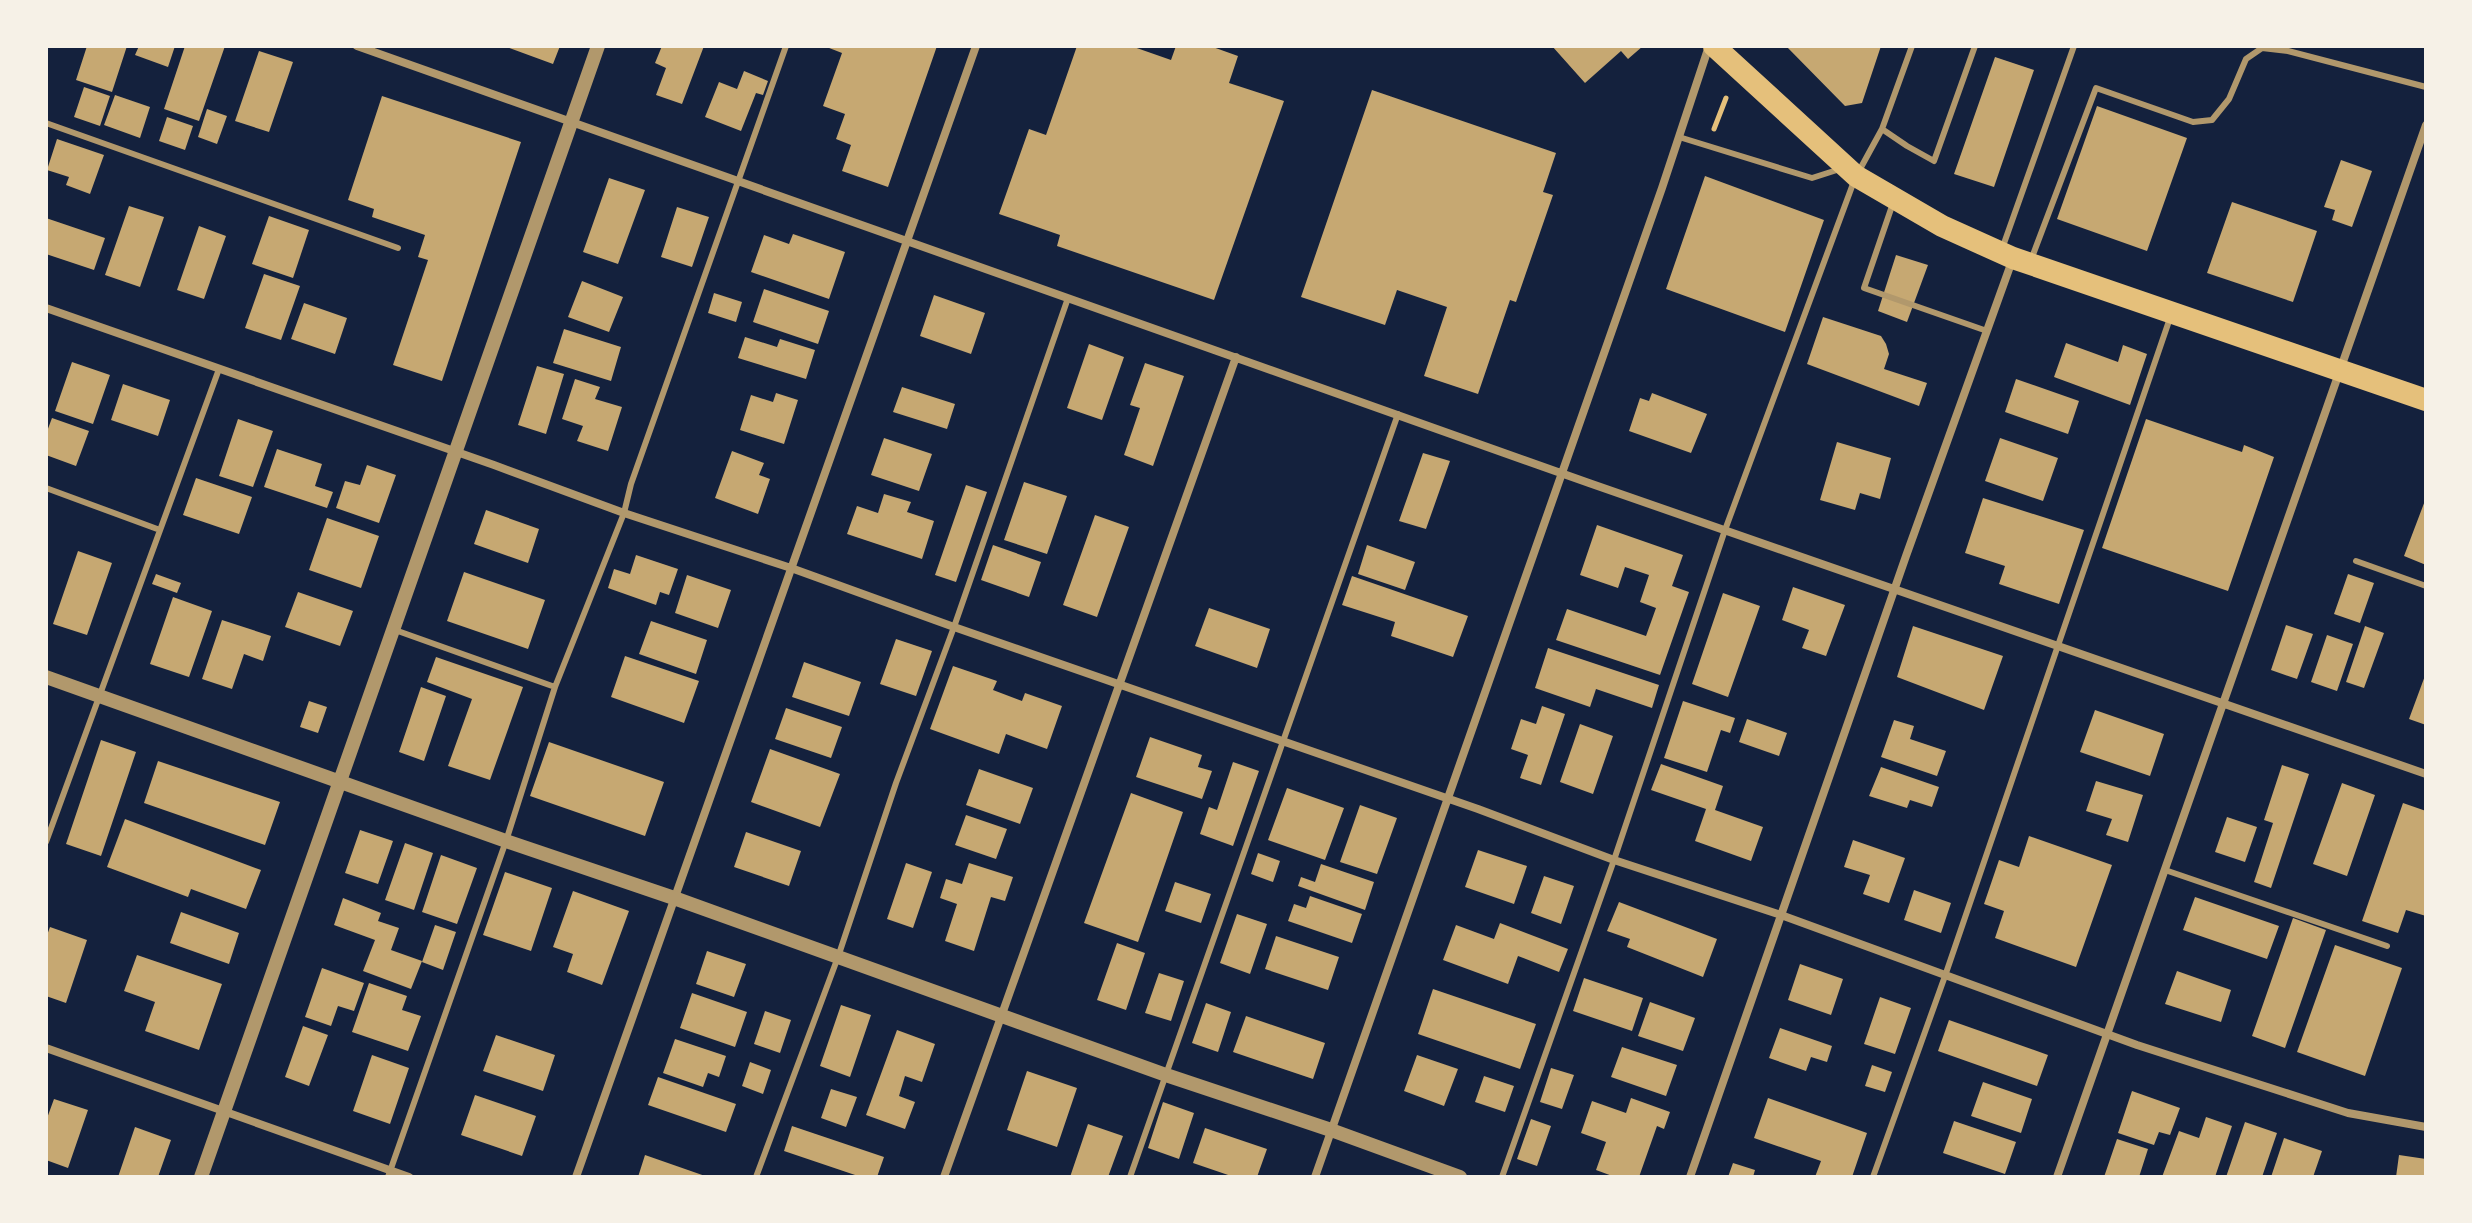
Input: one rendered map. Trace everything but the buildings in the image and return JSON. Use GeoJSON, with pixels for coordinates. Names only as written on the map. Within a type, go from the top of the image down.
{"type":"FeatureCollection","features":[{"type":"Feature","properties":{"kind":"highway"},"geometry":{"type":"LineString","coordinates":[[1711,46],[1851,172],[1942,226],[2014,258],[2426,400]]}},
{"type":"Feature","properties":{"kind":"street"},"geometry":{"type":"LineString","coordinates":[[357,46],[1561,473],[2426,774]]}},
{"type":"Feature","properties":{"kind":"street"},"geometry":{"type":"LineString","coordinates":[[201,1177],[598,46]]}},
{"type":"Feature","properties":{"kind":"street"},"geometry":{"type":"LineString","coordinates":[[576,1177],[976,46]]}},
{"type":"Feature","properties":{"kind":"street"},"geometry":{"type":"LineString","coordinates":[[1315,1177],[1711,46]]}},
{"type":"Feature","properties":{"kind":"street"},"geometry":{"type":"LineString","coordinates":[[2057,1177],[2426,125]]}},
{"type":"Feature","properties":{"kind":"street"},"geometry":{"type":"LineString","coordinates":[[1690,1177],[2014,258]]}},
{"type":"Feature","properties":{"kind":"street"},"geometry":{"type":"LineString","coordinates":[[46,308],[624,513],[791,568],[1448,799],[1614,860],[1781,915],[2107,1034],[2348,1113],[2426,1127]]}},
{"type":"Feature","properties":{"kind":"street"},"geometry":{"type":"LineString","coordinates":[[944,1177],[1236,357]]}},
{"type":"Feature","properties":{"kind":"street"},"geometry":{"type":"LineString","coordinates":[[46,677],[1460,1177]]}},
{"type":"Feature","properties":{"kind":"street"},"geometry":{"type":"LineString","coordinates":[[46,1048],[389,1174],[409,1177]]}},
{"type":"Feature","properties":{"kind":"lane"},"geometry":{"type":"LineString","coordinates":[[389,1174],[506,841],[555,687],[624,513],[636,468],[786,46]]}},
{"type":"Feature","properties":{"kind":"lane"},"geometry":{"type":"LineString","coordinates":[[1502,1177],[1851,172],[1882,129],[1912,46]]}},
{"type":"Feature","properties":{"kind":"lane"},"geometry":{"type":"LineString","coordinates":[[1882,129],[1934,161],[1975,46]]}},
{"type":"Feature","properties":{"kind":"lane"},"geometry":{"type":"LineString","coordinates":[[2014,258],[2074,46]]}},
{"type":"Feature","properties":{"kind":"lane"},"geometry":{"type":"LineString","coordinates":[[2014,258],[2096,88],[2193,122],[2212,120],[2229,99],[2246,59],[2262,48],[2288,51],[2426,87]]}},
{"type":"Feature","properties":{"kind":"lane"},"geometry":{"type":"LineString","coordinates":[[46,123],[398,248]]}},
{"type":"Feature","properties":{"kind":"lane"},"geometry":{"type":"LineString","coordinates":[[1679,137],[1812,178],[1851,172]]}},
{"type":"Feature","properties":{"kind":"lane"},"geometry":{"type":"LineString","coordinates":[[1894,200],[1864,288],[1987,331]]}},
{"type":"Feature","properties":{"kind":"lane"},"geometry":{"type":"LineString","coordinates":[[756,1177],[838,957],[896,783],[954,627],[1068,298]]}},
{"type":"Feature","properties":{"kind":"lane"},"geometry":{"type":"LineString","coordinates":[[1873,1177],[1945,976],[2172,311]]}},
{"type":"Feature","properties":{"kind":"lane"},"geometry":{"type":"LineString","coordinates":[[46,842],[219,369]]}},
{"type":"Feature","properties":{"kind":"lane"},"geometry":{"type":"LineString","coordinates":[[1130,1177],[1398,414]]}},
{"type":"Feature","properties":{"kind":"lane"},"geometry":{"type":"LineString","coordinates":[[46,488],[160,530]]}},
{"type":"Feature","properties":{"kind":"lane"},"geometry":{"type":"LineString","coordinates":[[2356,561],[2426,586]]}},
{"type":"Feature","properties":{"kind":"lane"},"geometry":{"type":"LineString","coordinates":[[395,630],[555,687]]}},
{"type":"Feature","properties":{"kind":"lane"},"geometry":{"type":"LineString","coordinates":[[2165,870],[2387,946]]}},
{"type":"Feature","properties":{"kind":"path"},"geometry":{"type":"LineString","coordinates":[[1714,129],[1726,98]]}}]}
